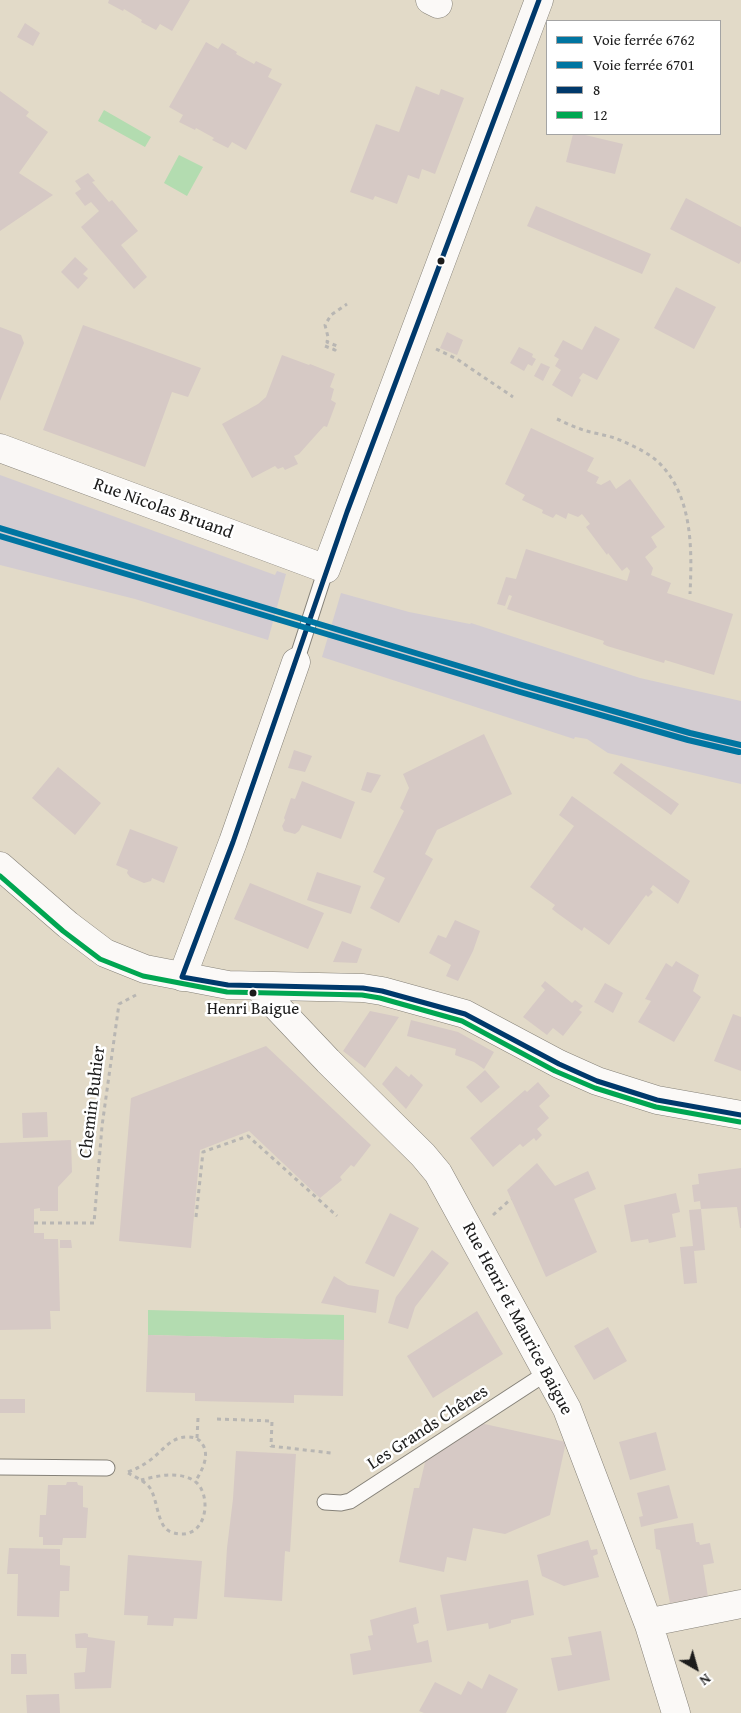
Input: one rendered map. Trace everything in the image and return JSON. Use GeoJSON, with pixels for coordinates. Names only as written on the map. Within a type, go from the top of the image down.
{"type":"FeatureCollection","features":[{"type":"Feature","properties":{"kind":"street"},"geometry":{"type":"LineString","coordinates":[[326,569],[540,0]]}},
{"type":"Feature","properties":{"kind":"street","name":"Rue Nicolas Bruand"},"geometry":{"type":"LineString","coordinates":[[0,448],[326,569]]}},
{"type":"Feature","properties":{"kind":"street"},"geometry":{"type":"LineString","coordinates":[[182,977],[233,842],[296,662]]}},
{"type":"Feature","properties":{"kind":"street"},"geometry":{"type":"LineString","coordinates":[[0,866],[68,925],[105,953],[145,969],[228,985],[258,987],[290,985],[362,988],[382,991],[465,1014],[559,1064],[597,1081],[656,1100],[741,1115]]}},
{"type":"Feature","properties":{"kind":"street","name":"Rue Henri et Maurice Baigue"},"geometry":{"type":"LineString","coordinates":[[258,987],[328,1061],[423,1155],[438,1173],[567,1409],[649,1625],[676,1713]]}},
{"type":"Feature","properties":{"kind":"street"},"geometry":{"type":"LineString","coordinates":[[649,1625],[661,1620],[741,1604]]}},
{"type":"Feature","properties":{"kind":"lane"},"geometry":{"type":"LineString","coordinates":[[296,662],[326,569]]}},
{"type":"Feature","properties":{"kind":"lane","name":"Les Grands Chênes"},"geometry":{"type":"LineString","coordinates":[[325,1502],[341,1503],[350,1501],[548,1372]]}},
{"type":"Feature","properties":{"kind":"lane"},"geometry":{"type":"LineString","coordinates":[[0,1467],[107,1468]]}},
{"type":"Feature","properties":{"kind":"path"},"geometry":{"type":"LineString","coordinates":[[325,346],[335,350],[337,346],[326,342],[328,337],[325,325],[328,318],[347,304]]}},
{"type":"Feature","properties":{"kind":"path"},"geometry":{"type":"LineString","coordinates":[[428,346],[458,359],[513,397]]}},
{"type":"Feature","properties":{"kind":"path"},"geometry":{"type":"LineString","coordinates":[[557,419],[578,429],[601,433],[621,440],[651,456],[663,467],[674,482],[685,508],[691,564],[690,594]]}},
{"type":"Feature","properties":{"kind":"path","name":"Chemin Buhier"},"geometry":{"type":"LineString","coordinates":[[34,1223],[94,1223],[102,1126],[119,1004],[136,994]]}},
{"type":"Feature","properties":{"kind":"path"},"geometry":{"type":"LineString","coordinates":[[196,1217],[203,1152],[248,1136],[337,1216]]}},
{"type":"Feature","properties":{"kind":"path"},"geometry":{"type":"LineString","coordinates":[[491,1216],[511,1199]]}},
{"type":"Feature","properties":{"kind":"path"},"geometry":{"type":"LineString","coordinates":[[197,1438],[198,1418]]}},
{"type":"Feature","properties":{"kind":"path"},"geometry":{"type":"LineString","coordinates":[[217,1419],[272,1421],[271,1446],[331,1452]]}},
{"type":"Feature","properties":{"kind":"path"},"geometry":{"type":"LineString","coordinates":[[140,1480],[157,1476],[176,1475],[195,1482],[202,1490],[205,1510],[203,1520],[198,1527],[190,1532],[180,1534],[170,1532],[165,1528],[149,1488],[127,1472],[151,1460],[174,1440],[182,1437],[197,1438],[203,1443],[205,1459],[201,1472],[195,1482]]}},
{"type":"Feature","properties":{"kind":"shaded area"},"geometry":{"type":"Polygon","coordinates":[[[0,475],[275,575],[277,571],[286,574],[268,640],[135,599],[0,565],[0,475]]]}},
{"type":"Feature","properties":{"kind":"shaded area"},"geometry":{"type":"Polygon","coordinates":[[[341,593],[409,612],[471,623],[640,678],[741,701],[741,784],[608,753],[587,739],[575,737],[574,739],[322,657],[341,593]]]}},
{"type":"Feature","properties":{"kind":"green space"},"geometry":{"type":"Polygon","coordinates":[[[104,110],[151,137],[145,147],[98,121],[104,110]]]}},
{"type":"Feature","properties":{"kind":"green space"},"geometry":{"type":"Polygon","coordinates":[[[179,155],[203,167],[187,196],[164,183],[179,155]]]}},
{"type":"Feature","properties":{"kind":"green space"},"geometry":{"type":"Polygon","coordinates":[[[148,1310],[344,1315],[344,1340],[148,1335],[148,1310]]]}},
{"type":"Feature","properties":{"kind":"building"},"geometry":{"type":"Polygon","coordinates":[[[109,0],[190,0],[172,31],[160,24],[156,30],[141,22],[142,20],[124,9],[123,11],[108,3],[109,0]]]}},
{"type":"Feature","properties":{"kind":"building"},"geometry":{"type":"Polygon","coordinates":[[[25,23],[40,33],[33,46],[17,37],[25,23]]]}},
{"type":"Feature","properties":{"kind":"building"},"geometry":{"type":"Polygon","coordinates":[[[206,42],[218,49],[222,43],[237,52],[236,54],[254,64],[256,61],[272,69],[268,77],[282,84],[246,150],[232,142],[228,148],[212,140],[214,138],[196,128],[195,130],[179,122],[183,115],[169,107],[206,42]]]}},
{"type":"Feature","properties":{"kind":"building"},"geometry":{"type":"Polygon","coordinates":[[[416,86],[439,95],[441,89],[464,98],[435,174],[422,169],[419,179],[408,175],[397,204],[375,196],[373,200],[350,192],[376,124],[399,132],[416,86]]]}},
{"type":"Feature","properties":{"kind":"building"},"geometry":{"type":"Polygon","coordinates":[[[0,91],[29,112],[26,116],[48,132],[19,173],[53,195],[0,231],[0,91]]]}},
{"type":"Feature","properties":{"kind":"building"},"geometry":{"type":"Polygon","coordinates":[[[573,135],[585,135],[623,144],[615,174],[566,162],[573,135]]]}},
{"type":"Feature","properties":{"kind":"building"},"geometry":{"type":"Polygon","coordinates":[[[88,173],[95,181],[92,182],[109,202],[112,200],[138,231],[121,245],[147,277],[134,289],[81,227],[99,211],[91,202],[85,206],[75,193],[81,189],[75,181],[88,173]]]}},
{"type":"Feature","properties":{"kind":"building"},"geometry":{"type":"Polygon","coordinates":[[[686,198],[741,227],[741,261],[739,264],[670,229],[686,198]]]}},
{"type":"Feature","properties":{"kind":"building"},"geometry":{"type":"Polygon","coordinates":[[[536,206],[651,254],[642,274],[527,226],[536,206]]]}},
{"type":"Feature","properties":{"kind":"building"},"geometry":{"type":"Polygon","coordinates":[[[75,257],[88,269],[83,274],[88,278],[78,289],[61,272],[75,257]]]}},
{"type":"Feature","properties":{"kind":"building"},"geometry":{"type":"Polygon","coordinates":[[[676,287],[716,307],[694,349],[654,328],[676,287]]]}},
{"type":"Feature","properties":{"kind":"building"},"geometry":{"type":"Polygon","coordinates":[[[83,325],[201,368],[188,397],[172,392],[145,467],[43,430],[83,325]]]}},
{"type":"Feature","properties":{"kind":"building"},"geometry":{"type":"Polygon","coordinates":[[[595,326],[620,339],[597,380],[583,373],[579,378],[581,380],[572,397],[552,385],[561,370],[555,366],[559,359],[554,356],[563,340],[582,350],[595,326]]]}},
{"type":"Feature","properties":{"kind":"building"},"geometry":{"type":"Polygon","coordinates":[[[0,327],[21,335],[24,343],[0,401],[0,327]]]}},
{"type":"Feature","properties":{"kind":"building"},"geometry":{"type":"Polygon","coordinates":[[[447,332],[463,340],[457,355],[440,348],[447,332]]]}},
{"type":"Feature","properties":{"kind":"building"},"geometry":{"type":"Polygon","coordinates":[[[519,347],[533,354],[532,357],[536,359],[532,366],[528,364],[524,371],[510,363],[519,347]]]}},
{"type":"Feature","properties":{"kind":"building"},"geometry":{"type":"Polygon","coordinates":[[[282,355],[335,374],[330,387],[334,389],[331,400],[336,403],[327,427],[324,426],[299,454],[294,456],[298,464],[285,470],[283,467],[278,469],[275,466],[252,478],[222,424],[258,404],[266,397],[282,355]]]}},
{"type":"Feature","properties":{"kind":"building"},"geometry":{"type":"Polygon","coordinates":[[[541,363],[550,367],[543,381],[534,376],[541,363]]]}},
{"type":"Feature","properties":{"kind":"building"},"geometry":{"type":"Polygon","coordinates":[[[531,428],[594,458],[587,471],[599,477],[596,483],[601,485],[610,480],[616,489],[630,479],[665,527],[651,537],[657,547],[645,557],[653,568],[651,575],[671,583],[667,593],[733,614],[714,675],[665,660],[664,663],[607,646],[603,644],[604,641],[507,609],[512,596],[509,595],[505,606],[497,604],[506,577],[516,579],[526,549],[627,581],[630,571],[627,567],[622,571],[608,553],[607,555],[586,527],[590,524],[582,514],[578,517],[568,513],[566,519],[556,514],[553,518],[542,513],[543,510],[522,500],[525,495],[505,484],[531,428]]]}},
{"type":"Feature","properties":{"kind":"building"},"geometry":{"type":"Polygon","coordinates":[[[484,734],[512,794],[437,830],[425,854],[433,859],[399,923],[370,908],[385,878],[373,872],[404,811],[400,808],[409,788],[403,774],[484,734]]]}},
{"type":"Feature","properties":{"kind":"building"},"geometry":{"type":"Polygon","coordinates":[[[294,750],[312,756],[305,772],[288,768],[294,750]]]}},
{"type":"Feature","properties":{"kind":"building"},"geometry":{"type":"Polygon","coordinates":[[[621,763],[679,804],[671,815],[613,773],[621,763]]]}},
{"type":"Feature","properties":{"kind":"building"},"geometry":{"type":"Polygon","coordinates":[[[58,767],[101,803],[75,835],[32,798],[58,767]]]}},
{"type":"Feature","properties":{"kind":"building"},"geometry":{"type":"Polygon","coordinates":[[[367,772],[381,775],[371,793],[361,790],[367,772]]]}},
{"type":"Feature","properties":{"kind":"building"},"geometry":{"type":"Polygon","coordinates":[[[302,781],[355,802],[341,839],[302,825],[295,834],[284,831],[282,826],[291,798],[295,799],[302,781]]]}},
{"type":"Feature","properties":{"kind":"building"},"geometry":{"type":"Polygon","coordinates":[[[572,796],[690,881],[678,904],[653,885],[650,889],[653,892],[648,897],[646,895],[609,945],[584,927],[582,931],[557,913],[552,909],[555,905],[530,887],[574,826],[559,815],[572,796]]]}},
{"type":"Feature","properties":{"kind":"building"},"geometry":{"type":"Polygon","coordinates":[[[130,829],[178,847],[164,883],[152,878],[151,881],[144,883],[130,877],[127,873],[128,870],[116,865],[130,829]]]}},
{"type":"Feature","properties":{"kind":"building"},"geometry":{"type":"Polygon","coordinates":[[[317,872],[361,886],[351,914],[307,900],[317,872]]]}},
{"type":"Feature","properties":{"kind":"building"},"geometry":{"type":"Polygon","coordinates":[[[250,883],[324,913],[308,949],[234,919],[250,883]]]}},
{"type":"Feature","properties":{"kind":"building"},"geometry":{"type":"Polygon","coordinates":[[[455,920],[480,931],[473,951],[458,981],[446,976],[451,965],[429,953],[438,935],[446,938],[455,920]]]}},
{"type":"Feature","properties":{"kind":"building"},"geometry":{"type":"Polygon","coordinates":[[[342,941],[362,949],[357,963],[333,962],[342,941]]]}},
{"type":"Feature","properties":{"kind":"building"},"geometry":{"type":"Polygon","coordinates":[[[676,961],[699,975],[693,991],[701,997],[674,1042],[638,1022],[651,1001],[645,999],[666,963],[672,967],[676,961]]]}},
{"type":"Feature","properties":{"kind":"building"},"geometry":{"type":"Polygon","coordinates":[[[545,981],[572,1003],[575,1000],[583,1006],[579,1010],[582,1012],[563,1036],[553,1028],[547,1035],[523,1017],[545,990],[541,986],[545,981]]]}},
{"type":"Feature","properties":{"kind":"building"},"geometry":{"type":"Polygon","coordinates":[[[605,983],[623,993],[613,1013],[594,1002],[605,983]]]}},
{"type":"Feature","properties":{"kind":"building"},"geometry":{"type":"Polygon","coordinates":[[[370,1011],[399,1017],[365,1068],[343,1051],[370,1011]]]}},
{"type":"Feature","properties":{"kind":"building"},"geometry":{"type":"Polygon","coordinates":[[[733,1014],[741,1017],[741,1071],[714,1061],[733,1014]]]}},
{"type":"Feature","properties":{"kind":"building"},"geometry":{"type":"Polygon","coordinates":[[[411,1020],[458,1032],[494,1052],[484,1069],[474,1062],[455,1055],[456,1049],[407,1036],[411,1020]]]}},
{"type":"Feature","properties":{"kind":"building"},"geometry":{"type":"Polygon","coordinates":[[[266,1046],[371,1145],[354,1167],[351,1165],[340,1177],[342,1180],[320,1198],[249,1131],[200,1150],[191,1248],[119,1241],[131,1098],[266,1046]]]}},
{"type":"Feature","properties":{"kind":"building"},"geometry":{"type":"Polygon","coordinates":[[[396,1066],[409,1077],[411,1074],[423,1085],[406,1109],[382,1084],[396,1066]]]}},
{"type":"Feature","properties":{"kind":"building"},"geometry":{"type":"Polygon","coordinates":[[[485,1070],[500,1087],[481,1103],[466,1087],[485,1070]]]}},
{"type":"Feature","properties":{"kind":"building"},"geometry":{"type":"Polygon","coordinates":[[[538,1082],[550,1096],[539,1106],[549,1118],[537,1129],[542,1135],[536,1141],[534,1138],[523,1147],[520,1144],[493,1167],[470,1138],[525,1090],[527,1092],[538,1082]]]}},
{"type":"Feature","properties":{"kind":"building"},"geometry":{"type":"Polygon","coordinates":[[[47,1112],[48,1137],[23,1138],[22,1113],[47,1112]]]}},
{"type":"Feature","properties":{"kind":"building"},"geometry":{"type":"Polygon","coordinates":[[[71,1140],[72,1172],[58,1187],[58,1211],[34,1209],[34,1233],[44,1233],[44,1239],[58,1239],[60,1311],[50,1311],[51,1329],[0,1330],[0,1143],[71,1140]]]}},
{"type":"Feature","properties":{"kind":"building"},"geometry":{"type":"Polygon","coordinates":[[[537,1163],[555,1186],[588,1171],[596,1189],[574,1199],[597,1252],[546,1277],[507,1190],[537,1163]]]}},
{"type":"Feature","properties":{"kind":"building"},"geometry":{"type":"Polygon","coordinates":[[[741,1168],[740,1228],[737,1207],[701,1209],[700,1201],[694,1202],[692,1185],[699,1184],[698,1174],[741,1168]]]}},
{"type":"Feature","properties":{"kind":"building"},"geometry":{"type":"Polygon","coordinates":[[[676,1193],[680,1212],[672,1214],[676,1237],[649,1243],[648,1239],[631,1242],[624,1205],[676,1193]]]}},
{"type":"Feature","properties":{"kind":"building"},"geometry":{"type":"Polygon","coordinates":[[[701,1209],[705,1250],[694,1251],[697,1283],[684,1284],[680,1247],[693,1246],[689,1210],[701,1209]]]}},
{"type":"Feature","properties":{"kind":"building"},"geometry":{"type":"Polygon","coordinates":[[[390,1213],[419,1228],[394,1277],[365,1263],[390,1213]]]}},
{"type":"Feature","properties":{"kind":"building"},"geometry":{"type":"Polygon","coordinates":[[[60,1240],[71,1240],[72,1248],[60,1248],[60,1240]]]}},
{"type":"Feature","properties":{"kind":"building"},"geometry":{"type":"Polygon","coordinates":[[[432,1250],[449,1263],[415,1307],[408,1329],[388,1323],[396,1297],[432,1250]]]}},
{"type":"Feature","properties":{"kind":"building"},"geometry":{"type":"Polygon","coordinates":[[[334,1276],[348,1285],[379,1290],[376,1313],[321,1303],[334,1276]]]}},
{"type":"Feature","properties":{"kind":"building"},"geometry":{"type":"Polygon","coordinates":[[[477,1311],[503,1354],[433,1398],[407,1356],[477,1311]]]}},
{"type":"Feature","properties":{"kind":"building"},"geometry":{"type":"Polygon","coordinates":[[[608,1327],[627,1361],[594,1380],[574,1346],[608,1327]]]}},
{"type":"Feature","properties":{"kind":"building"},"geometry":{"type":"Polygon","coordinates":[[[148,1335],[344,1340],[343,1396],[294,1395],[294,1403],[195,1401],[195,1393],[146,1392],[148,1335]]]}},
{"type":"Feature","properties":{"kind":"building"},"geometry":{"type":"Polygon","coordinates":[[[0,1399],[25,1399],[25,1413],[0,1413],[0,1399]]]}},
{"type":"Feature","properties":{"kind":"building"},"geometry":{"type":"Polygon","coordinates":[[[480,1423],[566,1442],[550,1515],[505,1534],[473,1528],[466,1561],[447,1557],[444,1572],[399,1562],[414,1488],[419,1488],[426,1458],[480,1423]]]}},
{"type":"Feature","properties":{"kind":"building"},"geometry":{"type":"Polygon","coordinates":[[[656,1432],[666,1470],[630,1480],[619,1442],[656,1432]]]}},
{"type":"Feature","properties":{"kind":"building"},"geometry":{"type":"Polygon","coordinates":[[[236,1451],[296,1454],[290,1552],[285,1551],[282,1601],[224,1597],[236,1451]]]}},
{"type":"Feature","properties":{"kind":"building"},"geometry":{"type":"Polygon","coordinates":[[[67,1482],[77,1482],[78,1485],[83,1486],[83,1507],[88,1508],[86,1538],[63,1538],[62,1545],[43,1545],[43,1537],[39,1537],[40,1515],[46,1515],[48,1485],[66,1485],[67,1482]]]}},
{"type":"Feature","properties":{"kind":"building"},"geometry":{"type":"Polygon","coordinates":[[[669,1485],[678,1518],[641,1527],[639,1517],[643,1516],[637,1493],[669,1485]]]}},
{"type":"Feature","properties":{"kind":"building"},"geometry":{"type":"Polygon","coordinates":[[[693,1523],[696,1542],[699,1542],[700,1545],[710,1543],[714,1563],[703,1565],[708,1597],[670,1603],[660,1550],[656,1549],[654,1529],[693,1523]]]}},
{"type":"Feature","properties":{"kind":"building"},"geometry":{"type":"Polygon","coordinates":[[[588,1540],[591,1550],[597,1549],[598,1554],[593,1556],[599,1577],[564,1586],[542,1576],[537,1555],[588,1540]]]}},
{"type":"Feature","properties":{"kind":"building"},"geometry":{"type":"Polygon","coordinates":[[[9,1548],[60,1549],[60,1565],[70,1566],[69,1591],[60,1591],[59,1617],[17,1616],[18,1574],[7,1574],[9,1548]]]}},
{"type":"Feature","properties":{"kind":"building"},"geometry":{"type":"Polygon","coordinates":[[[128,1555],[202,1561],[197,1619],[174,1618],[173,1626],[147,1625],[148,1616],[124,1615],[128,1555]]]}},
{"type":"Feature","properties":{"kind":"building"},"geometry":{"type":"Polygon","coordinates":[[[528,1580],[534,1615],[511,1620],[511,1623],[489,1629],[488,1623],[447,1631],[440,1595],[528,1580]]]}},
{"type":"Feature","properties":{"kind":"building"},"geometry":{"type":"Polygon","coordinates":[[[416,1607],[419,1623],[413,1625],[417,1643],[428,1640],[432,1662],[353,1675],[350,1654],[371,1650],[368,1636],[373,1635],[370,1620],[416,1607]]]}},
{"type":"Feature","properties":{"kind":"building"},"geometry":{"type":"Polygon","coordinates":[[[601,1631],[610,1680],[558,1691],[551,1658],[572,1655],[568,1637],[601,1631]]]}},
{"type":"Feature","properties":{"kind":"building"},"geometry":{"type":"Polygon","coordinates":[[[75,1634],[88,1634],[88,1637],[115,1641],[111,1688],[75,1689],[74,1673],[85,1672],[87,1648],[76,1648],[75,1634]]]}},
{"type":"Feature","properties":{"kind":"building"},"geometry":{"type":"Polygon","coordinates":[[[11,1654],[26,1654],[27,1674],[11,1674],[11,1654]]]}},
{"type":"Feature","properties":{"kind":"building"},"geometry":{"type":"Polygon","coordinates":[[[489,1674],[518,1689],[506,1713],[424,1713],[419,1711],[435,1682],[461,1695],[468,1681],[482,1689],[489,1674]]]}},
{"type":"Feature","properties":{"kind":"building"},"geometry":{"type":"Polygon","coordinates":[[[59,1694],[60,1713],[27,1713],[26,1695],[59,1694]]]}},
{"type":"Feature","properties":{"kind":"rail line","name":"6762"},"geometry":{"type":"LineString","coordinates":[[0,528],[522,685],[690,733],[741,745]]}},
{"type":"Feature","properties":{"kind":"rail line","name":"6701"},"geometry":{"type":"LineString","coordinates":[[0,536],[520,692],[688,740],[739,752]]}},
{"type":"Feature","properties":{"kind":"transit line","name":"8"},"geometry":{"type":"LineString","coordinates":[[182,977],[233,842],[347,512],[539,0]]}},
{"type":"Feature","properties":{"kind":"transit line","name":"12"},"geometry":{"type":"LineString","coordinates":[[0,876],[63,931],[100,959],[143,976],[227,992],[362,995],[380,998],[462,1021],[555,1071],[595,1088],[656,1107],[740,1122]]}},
{"type":"Feature","properties":{"kind":"transit line","name":"8"},"geometry":{"type":"LineString","coordinates":[[182,977],[228,985],[363,988],[382,991],[465,1014],[559,1064],[597,1081],[657,1100],[741,1115]]}},
{"type":"Feature","properties":{"kind":"place","name":"Henri Baigue"},"geometry":{"type":"Point","coordinates":[253,993]}}]}
